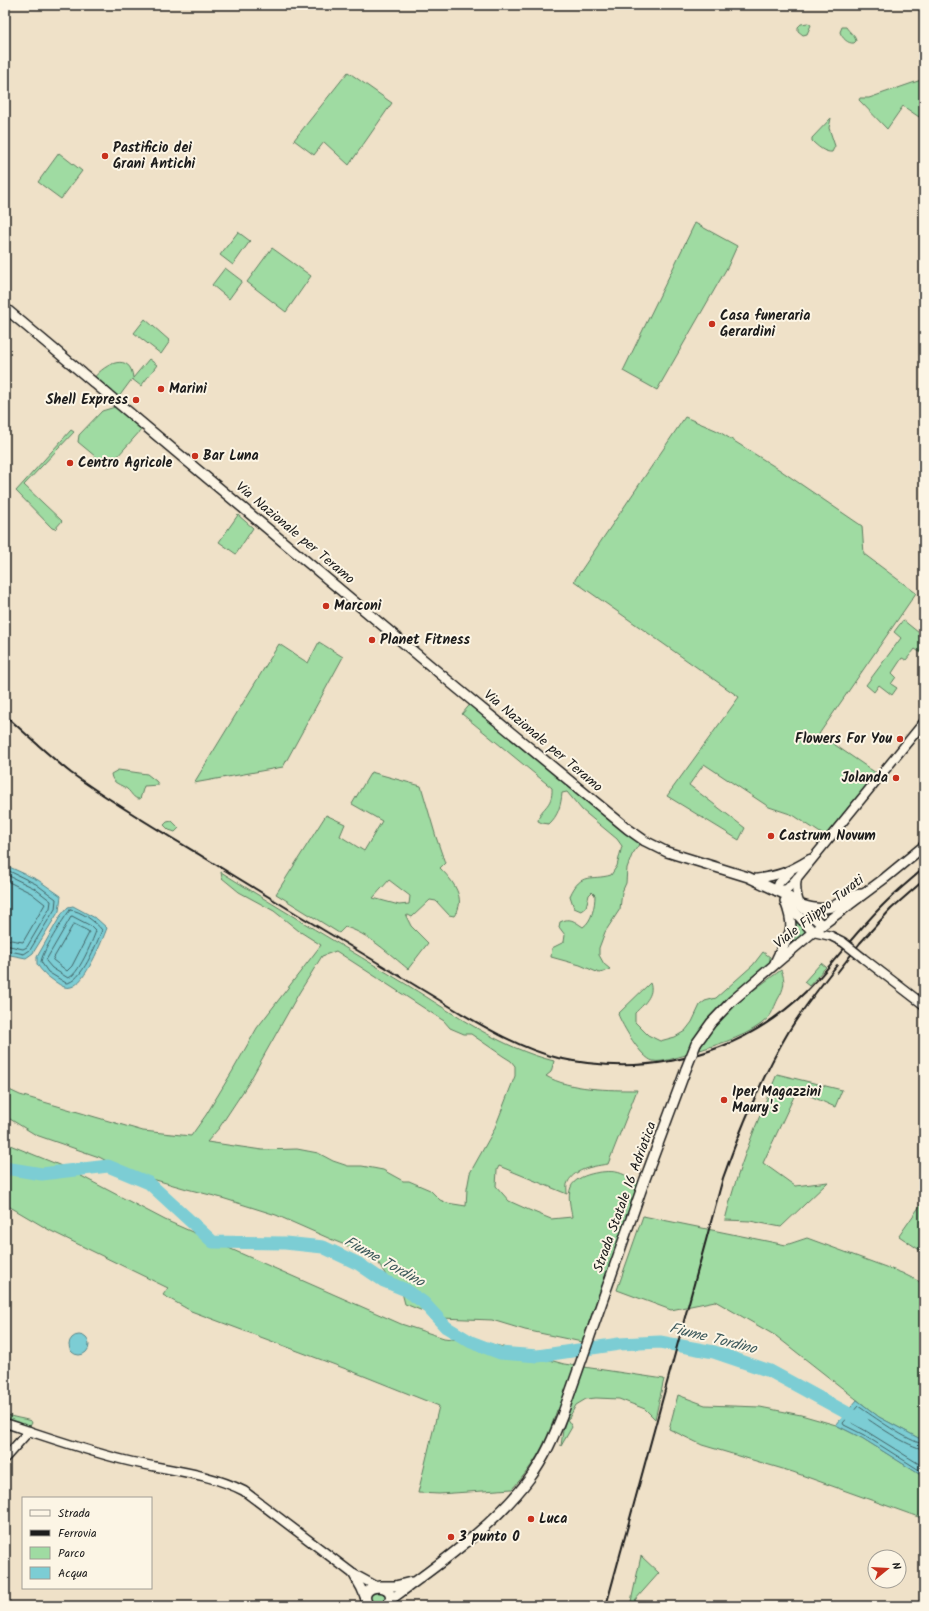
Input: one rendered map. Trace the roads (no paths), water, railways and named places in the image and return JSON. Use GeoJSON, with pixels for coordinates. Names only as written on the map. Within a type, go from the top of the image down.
{"type":"FeatureCollection","features":[{"type":"Feature","properties":{"kind":"main road","name":"Via Nazionale per Teramo"},"geometry":{"type":"LineString","coordinates":[[5,308],[628,830],[645,841],[667,852],[754,879],[786,895],[800,904],[822,925]]}},
{"type":"Feature","properties":{"kind":"main road","name":"Viale Filippo Turati"},"geometry":{"type":"LineString","coordinates":[[732,1001],[813,932],[924,846]]}},
{"type":"Feature","properties":{"kind":"main road","name":"Via Nazionale per Teramo"},"geometry":{"type":"LineString","coordinates":[[776,891],[813,932]]}},
{"type":"Feature","properties":{"kind":"main road","name":"Via Nazionale per Teramo"},"geometry":{"type":"LineString","coordinates":[[800,904],[811,908],[825,909],[840,903],[850,895],[864,894]]}},
{"type":"Feature","properties":{"kind":"main road","name":"Via Nazionale per Teramo"},"geometry":{"type":"LineString","coordinates":[[774,966],[791,931],[789,911],[785,901]]}},
{"type":"Feature","properties":{"kind":"main road","name":"Strada Statale 16 Adriatica"},"geometry":{"type":"LineString","coordinates":[[388,1603],[481,1530],[530,1478],[548,1450],[563,1413],[634,1209],[696,1044],[711,1023],[732,1001]]}},
{"type":"Feature","properties":{"kind":"main road"},"geometry":{"type":"LineString","coordinates":[[368,1604],[369,1590],[378,1586],[395,1586],[416,1581]]}},
{"type":"Feature","properties":{"kind":"main road"},"geometry":{"type":"LineString","coordinates":[[378,1586],[388,1591],[388,1603]]}},
{"type":"Feature","properties":{"kind":"street"},"geometry":{"type":"LineString","coordinates":[[776,891],[787,888],[797,878],[924,722]]}},
{"type":"Feature","properties":{"kind":"street"},"geometry":{"type":"LineString","coordinates":[[776,891],[779,883],[790,872],[815,857]]}},
{"type":"Feature","properties":{"kind":"street"},"geometry":{"type":"LineString","coordinates":[[754,879],[790,872]]}},
{"type":"Feature","properties":{"kind":"street"},"geometry":{"type":"LineString","coordinates":[[797,878],[795,886],[800,904]]}},
{"type":"Feature","properties":{"kind":"street"},"geometry":{"type":"LineString","coordinates":[[822,925],[924,1005]]}},
{"type":"Feature","properties":{"kind":"street"},"geometry":{"type":"LineString","coordinates":[[813,932],[831,936],[843,942]]}},
{"type":"Feature","properties":{"kind":"street"},"geometry":{"type":"LineString","coordinates":[[5,1423],[124,1460],[204,1477],[229,1484],[244,1491],[352,1573],[378,1586]]}},
{"type":"Feature","properties":{"kind":"street"},"geometry":{"type":"LineString","coordinates":[[5,1458],[29,1431]]}},
{"type":"Feature","properties":{"kind":"street"},"geometry":{"type":"LineString","coordinates":[[352,1573],[368,1604]]}},
{"type":"Feature","properties":{"kind":"water"},"geometry":{"type":"Polygon","coordinates":[[[5,865],[38,880],[61,896],[59,911],[33,953],[26,958],[5,954],[5,865]]]}},
{"type":"Feature","properties":{"kind":"water"},"geometry":{"type":"Polygon","coordinates":[[[73,906],[97,919],[107,928],[92,961],[82,978],[71,987],[66,987],[54,981],[42,971],[37,964],[37,957],[61,915],[68,907],[73,906]]]}},
{"type":"Feature","properties":{"kind":"water"},"geometry":{"type":"Polygon","coordinates":[[[79,1335],[86,1338],[89,1345],[86,1352],[79,1355],[72,1352],[69,1345],[72,1338],[79,1335]]]}},
{"type":"Feature","properties":{"kind":"water"},"geometry":{"type":"Polygon","coordinates":[[[857,1400],[879,1417],[924,1441],[924,1477],[862,1438],[836,1425],[857,1400]]]}},
{"type":"Feature","properties":{"kind":"waterway","name":"Fiume Tordino"},"geometry":{"type":"LineString","coordinates":[[5,1168],[42,1174],[108,1166],[149,1183],[213,1242],[285,1243],[323,1247],[359,1264],[384,1281],[406,1290],[423,1302],[446,1327],[471,1342],[500,1353],[538,1356],[619,1344],[660,1342],[714,1352],[770,1371],[862,1421]]}},
{"type":"Feature","properties":{"kind":"railway"},"geometry":{"type":"LineString","coordinates":[[5,715],[71,773],[104,796],[302,917],[494,1032],[532,1050],[578,1062],[619,1065],[680,1059],[720,1047],[747,1035],[773,1019],[808,990],[878,910],[924,868]]}},
{"type":"Feature","properties":{"kind":"railway"},"geometry":{"type":"LineString","coordinates":[[837,973],[860,943],[891,909],[924,880]]}},
{"type":"Feature","properties":{"kind":"railway"},"geometry":{"type":"LineString","coordinates":[[606,1606],[723,1178],[744,1121],[769,1067],[800,1014],[837,965]]}},
{"type":"Feature","properties":{"kind":"place","name":"Pastificio dei Grani Antichi"},"geometry":{"type":"Point","coordinates":[105,156]}},
{"type":"Feature","properties":{"kind":"place","name":"Casa funeraria Gerardini"},"geometry":{"type":"Point","coordinates":[712,324]}},
{"type":"Feature","properties":{"kind":"place","name":"Marini"},"geometry":{"type":"Point","coordinates":[161,389]}},
{"type":"Feature","properties":{"kind":"place","name":"Shell Express"},"geometry":{"type":"Point","coordinates":[136,400]}},
{"type":"Feature","properties":{"kind":"place","name":"Bar Luna"},"geometry":{"type":"Point","coordinates":[195,456]}},
{"type":"Feature","properties":{"kind":"place","name":"Centro Agricole"},"geometry":{"type":"Point","coordinates":[70,463]}},
{"type":"Feature","properties":{"kind":"place","name":"Marconi"},"geometry":{"type":"Point","coordinates":[326,606]}},
{"type":"Feature","properties":{"kind":"place","name":"Planet Fitness"},"geometry":{"type":"Point","coordinates":[372,640]}},
{"type":"Feature","properties":{"kind":"place","name":"Flowers For You"},"geometry":{"type":"Point","coordinates":[900,739]}},
{"type":"Feature","properties":{"kind":"place","name":"Jolanda"},"geometry":{"type":"Point","coordinates":[896,778]}},
{"type":"Feature","properties":{"kind":"place","name":"Castrum Novum"},"geometry":{"type":"Point","coordinates":[771,836]}},
{"type":"Feature","properties":{"kind":"place","name":"Iper Magazzini Maury's"},"geometry":{"type":"Point","coordinates":[724,1100]}},
{"type":"Feature","properties":{"kind":"place","name":"Luca"},"geometry":{"type":"Point","coordinates":[531,1519]}},
{"type":"Feature","properties":{"kind":"place","name":"3 punto 0"},"geometry":{"type":"Point","coordinates":[451,1537]}}]}
